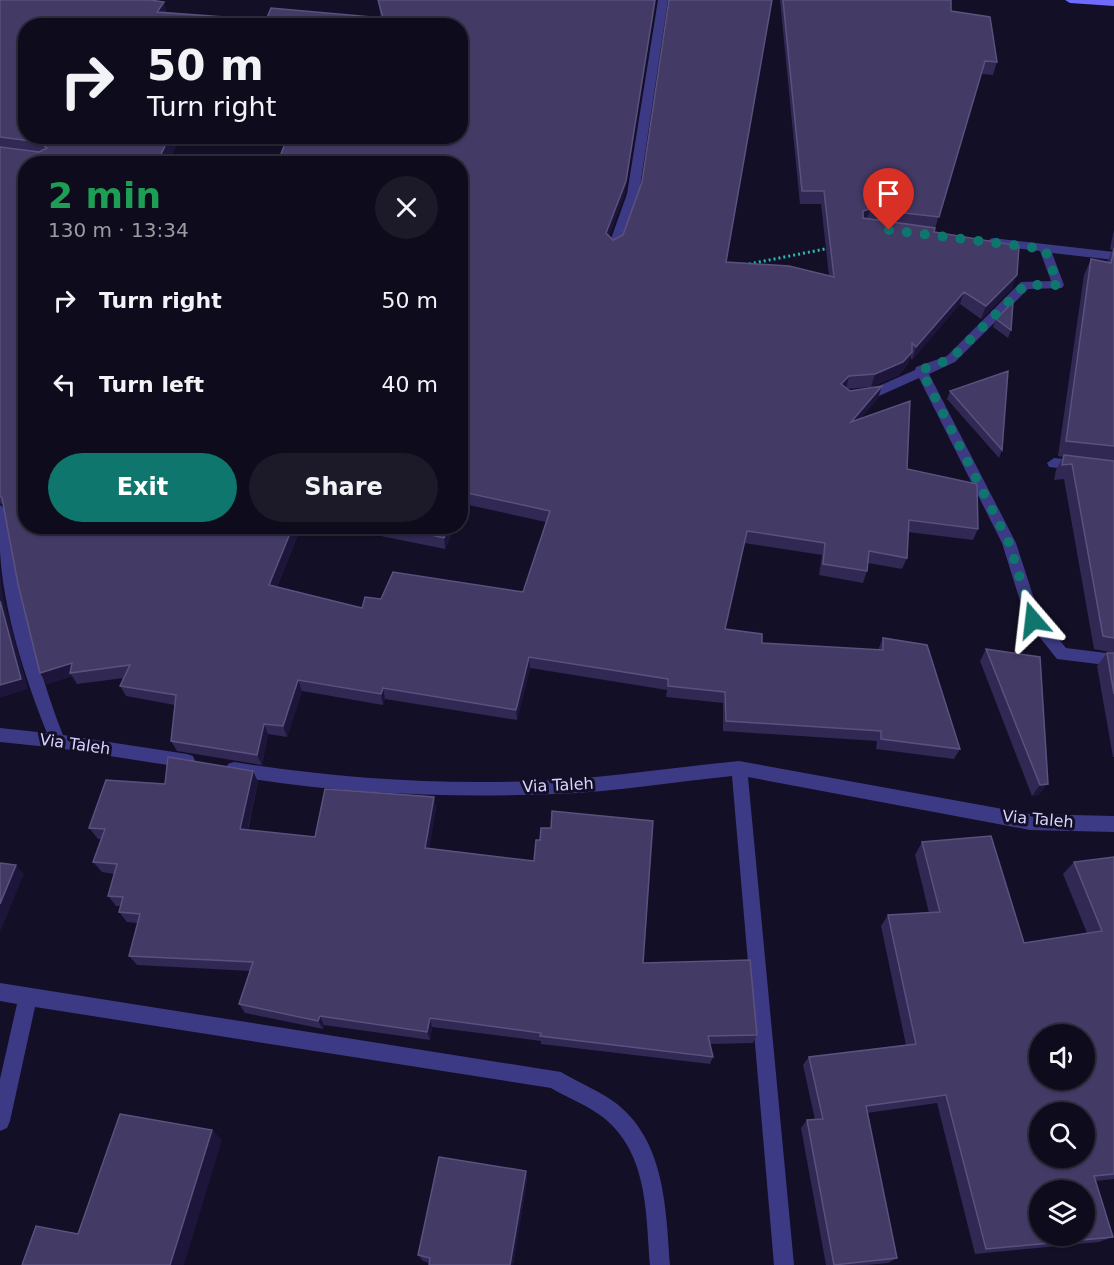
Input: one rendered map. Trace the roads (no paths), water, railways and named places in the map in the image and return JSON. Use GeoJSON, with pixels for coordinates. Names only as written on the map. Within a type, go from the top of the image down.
{"type":"FeatureCollection","features":[{"type":"Feature","properties":{"kind":"main road"},"geometry":{"type":"LineString","coordinates":[[1070,0],[1114,3]]}},
{"type":"Feature","properties":{"kind":"street"},"geometry":{"type":"LineString","coordinates":[[614,247],[633,194],[663,0]]}},
{"type":"Feature","properties":{"kind":"street"},"geometry":{"type":"LineString","coordinates":[[978,241],[1114,256]]}},
{"type":"Feature","properties":{"kind":"street"},"geometry":{"type":"LineString","coordinates":[[846,396],[874,393],[921,370],[951,359],[1025,285],[1058,285],[1045,249]]}},
{"type":"Feature","properties":{"kind":"street"},"geometry":{"type":"LineString","coordinates":[[921,370],[1009,543],[1033,620],[1062,654],[1114,660]]}},
{"type":"Feature","properties":{"kind":"street"},"geometry":{"type":"LineString","coordinates":[[1054,463],[1114,469]]}},
{"type":"Feature","properties":{"kind":"street"},"geometry":{"type":"LineString","coordinates":[[0,510],[17,610],[40,696],[58,741]]}},
{"type":"Feature","properties":{"kind":"street","name":"Via Taleh"},"geometry":{"type":"LineString","coordinates":[[0,735],[58,741],[288,778],[394,788],[557,787],[739,768],[1030,822],[1114,824]]}},
{"type":"Feature","properties":{"kind":"street"},"geometry":{"type":"LineString","coordinates":[[739,768],[784,1265]]}},
{"type":"Feature","properties":{"kind":"street"},"geometry":{"type":"LineString","coordinates":[[0,992],[554,1079],[611,1112],[636,1139],[653,1182],[660,1265]]}},
{"type":"Feature","properties":{"kind":"street"},"geometry":{"type":"LineString","coordinates":[[0,1120],[28,997]]}}]}
